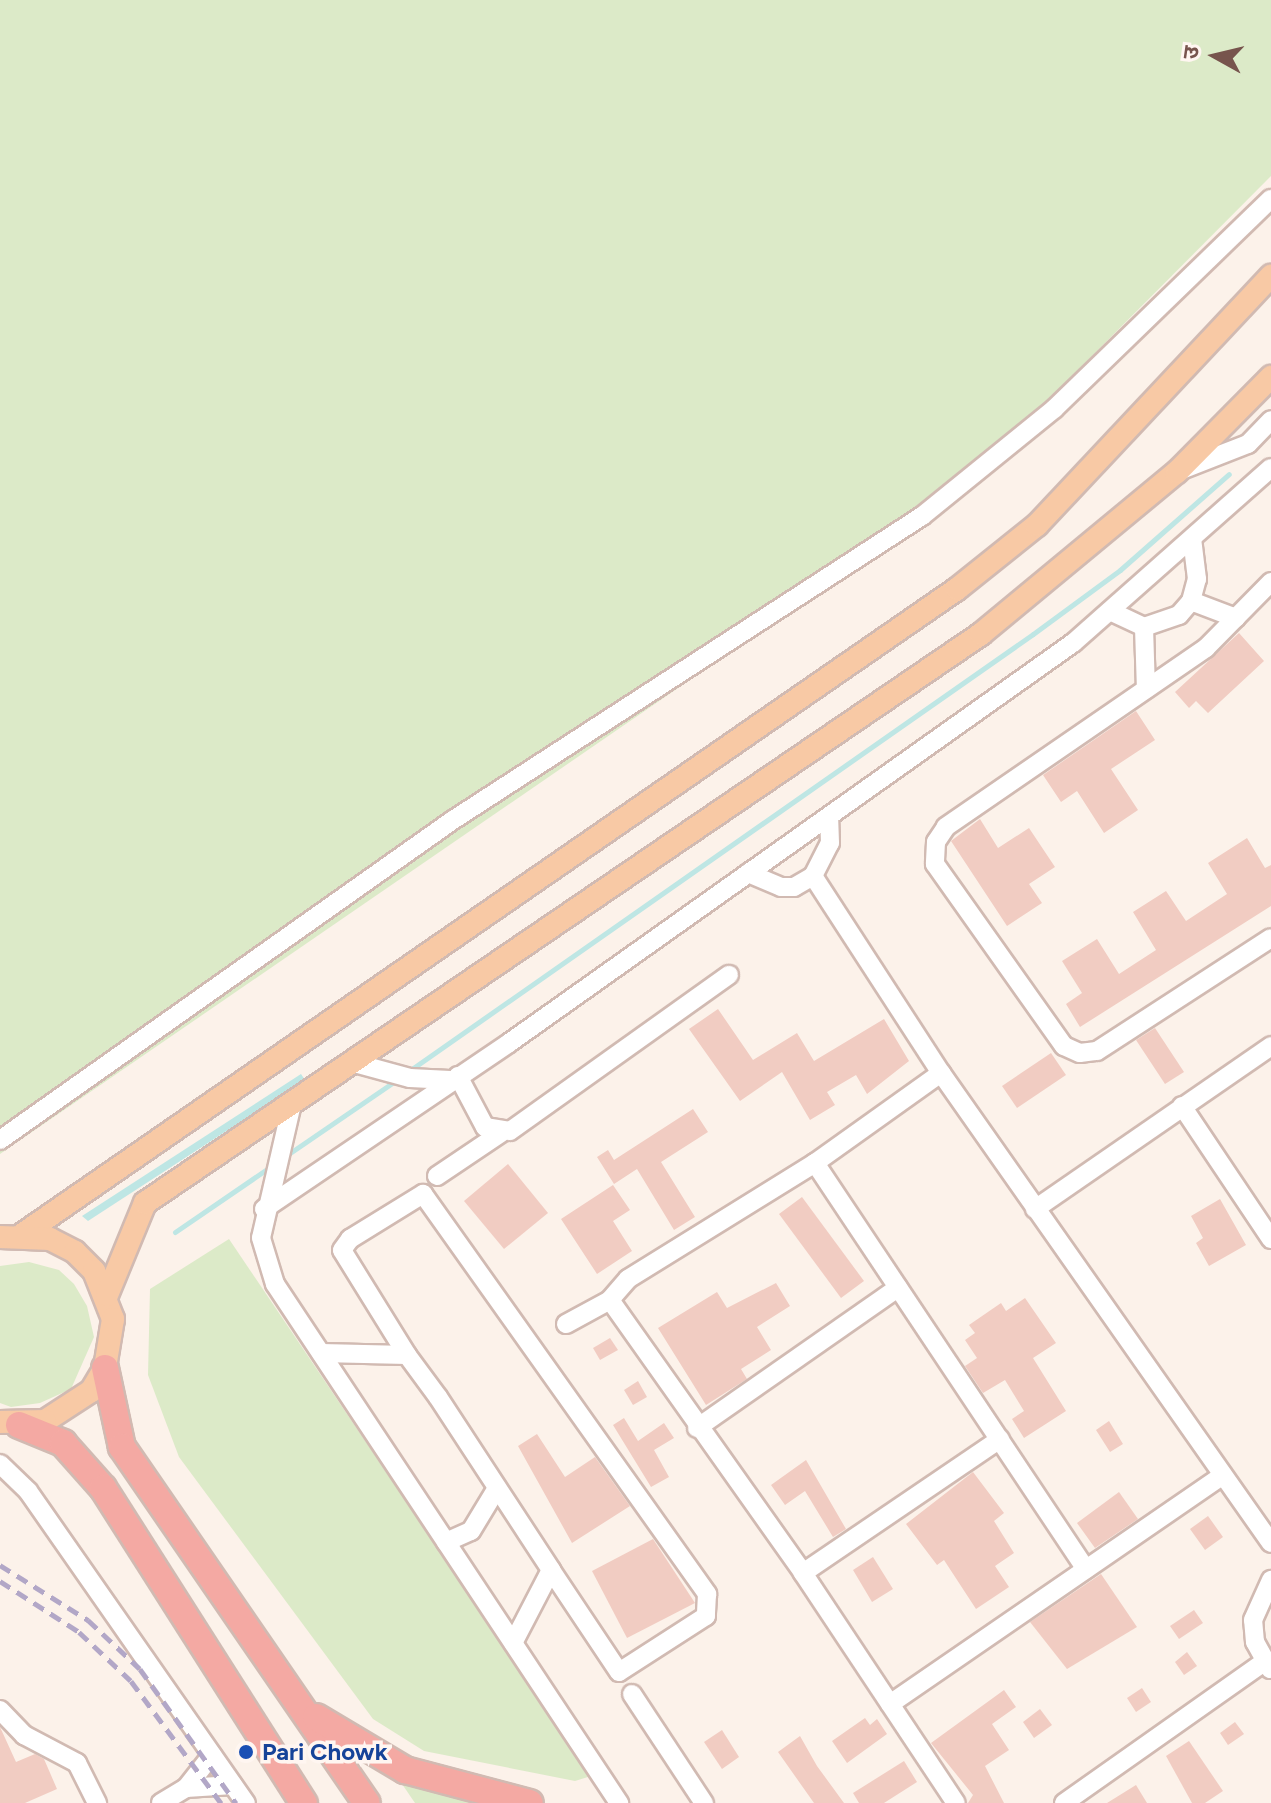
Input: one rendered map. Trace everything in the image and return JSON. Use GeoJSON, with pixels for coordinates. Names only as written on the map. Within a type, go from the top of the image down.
{"type":"FeatureCollection","features":[{"type":"Feature","properties":{"kind":"highway"},"geometry":{"type":"LineString","coordinates":[[105,1368],[122,1447],[307,1710],[367,1803]]}},
{"type":"Feature","properties":{"kind":"highway"},"geometry":{"type":"LineString","coordinates":[[9,1424],[63,1443],[103,1488],[304,1803]]}},
{"type":"Feature","properties":{"kind":"highway"},"geometry":{"type":"LineString","coordinates":[[307,1710],[367,1752],[405,1770],[530,1803]]}},
{"type":"Feature","properties":{"kind":"main road"},"geometry":{"type":"LineString","coordinates":[[23,1234],[957,589],[1037,525],[1271,276]]}},
{"type":"Feature","properties":{"kind":"main road"},"geometry":{"type":"LineString","coordinates":[[107,1295],[145,1203],[291,1108],[351,1062],[981,634],[1177,472],[1271,377]]}},
{"type":"Feature","properties":{"kind":"main road"},"geometry":{"type":"LineString","coordinates":[[0,1237],[23,1234],[50,1239],[75,1252],[107,1295],[113,1332],[105,1368],[70,1409],[9,1424]]}},
{"type":"Feature","properties":{"kind":"street"},"geometry":{"type":"LineString","coordinates":[[0,1140],[453,820],[922,516],[1054,409],[1271,199]]}},
{"type":"Feature","properties":{"kind":"street"},"geometry":{"type":"LineString","coordinates":[[1177,472],[1248,444],[1271,420]]}},
{"type":"Feature","properties":{"kind":"street"},"geometry":{"type":"LineString","coordinates":[[264,1209],[829,817],[1110,611],[1271,468]]}},
{"type":"Feature","properties":{"kind":"street"},"geometry":{"type":"LineString","coordinates":[[1110,611],[1144,627],[1179,615],[1191,601],[1197,579],[1192,541]]}},
{"type":"Feature","properties":{"kind":"street"},"geometry":{"type":"LineString","coordinates":[[1271,582],[1206,648],[946,827],[936,842],[935,864],[1064,1046],[1080,1053],[1097,1051],[1271,938]]}},
{"type":"Feature","properties":{"kind":"street"},"geometry":{"type":"LineString","coordinates":[[1191,601],[1236,618]]}},
{"type":"Feature","properties":{"kind":"street"},"geometry":{"type":"LineString","coordinates":[[1144,627],[1146,689]]}},
{"type":"Feature","properties":{"kind":"street"},"geometry":{"type":"LineString","coordinates":[[748,873],[781,887],[794,887],[813,876],[830,843],[829,817]]}},
{"type":"Feature","properties":{"kind":"street"},"geometry":{"type":"LineString","coordinates":[[813,876],[941,1073],[1271,1543]]}},
{"type":"Feature","properties":{"kind":"street"},"geometry":{"type":"LineString","coordinates":[[437,1176],[729,975]]}},
{"type":"Feature","properties":{"kind":"street"},"geometry":{"type":"LineString","coordinates":[[1035,1209],[1271,1046]]}},
{"type":"Feature","properties":{"kind":"street"},"geometry":{"type":"LineString","coordinates":[[351,1062],[402,1076],[455,1078]]}},
{"type":"Feature","properties":{"kind":"street"},"geometry":{"type":"LineString","coordinates":[[566,1324],[610,1300],[628,1279],[815,1163],[941,1073]]}},
{"type":"Feature","properties":{"kind":"street"},"geometry":{"type":"LineString","coordinates":[[455,1078],[485,1127],[501,1133]]}},
{"type":"Feature","properties":{"kind":"street"},"geometry":{"type":"LineString","coordinates":[[1182,1106],[1269,1233]]}},
{"type":"Feature","properties":{"kind":"street"},"geometry":{"type":"LineString","coordinates":[[291,1108],[286,1136],[264,1209],[264,1260],[321,1353],[619,1803]]}},
{"type":"Feature","properties":{"kind":"street"},"geometry":{"type":"LineString","coordinates":[[815,1163],[1086,1569]]}},
{"type":"Feature","properties":{"kind":"street"},"geometry":{"type":"LineString","coordinates":[[423,1194],[707,1594],[706,1616],[619,1672],[497,1488],[407,1355],[342,1250],[350,1239],[423,1194]]}},
{"type":"Feature","properties":{"kind":"street"},"geometry":{"type":"LineString","coordinates":[[697,1428],[898,1288]]}},
{"type":"Feature","properties":{"kind":"street"},"geometry":{"type":"LineString","coordinates":[[610,1300],[697,1428],[803,1573],[956,1803]]}},
{"type":"Feature","properties":{"kind":"street"},"geometry":{"type":"LineString","coordinates":[[321,1353],[407,1355]]}},
{"type":"Feature","properties":{"kind":"street"},"geometry":{"type":"LineString","coordinates":[[803,1573],[1000,1439]]}},
{"type":"Feature","properties":{"kind":"street"},"geometry":{"type":"LineString","coordinates":[[0,1464],[28,1491],[246,1803]]}},
{"type":"Feature","properties":{"kind":"street"},"geometry":{"type":"LineString","coordinates":[[890,1704],[1223,1475]]}},
{"type":"Feature","properties":{"kind":"street"},"geometry":{"type":"LineString","coordinates":[[446,1542],[471,1531],[497,1488]]}},
{"type":"Feature","properties":{"kind":"street"},"geometry":{"type":"LineString","coordinates":[[513,1643],[551,1570]]}},
{"type":"Feature","properties":{"kind":"street"},"geometry":{"type":"LineString","coordinates":[[1064,1803],[1267,1666],[1253,1620],[1271,1580]]}},
{"type":"Feature","properties":{"kind":"street"},"geometry":{"type":"LineString","coordinates":[[632,1694],[704,1803]]}},
{"type":"Feature","properties":{"kind":"street"},"geometry":{"type":"LineString","coordinates":[[0,1710],[24,1735],[77,1763],[89,1800]]}},
{"type":"Feature","properties":{"kind":"street"},"geometry":{"type":"LineString","coordinates":[[161,1803],[186,1788],[212,1755]]}},
{"type":"Feature","properties":{"kind":"street"},"geometry":{"type":"LineString","coordinates":[[186,1788],[233,1785]]}},
{"type":"Feature","properties":{"kind":"street"},"geometry":{"type":"LineString","coordinates":[[207,1786],[219,1803]]}},
{"type":"Feature","properties":{"kind":"green space"},"geometry":{"type":"Polygon","coordinates":[[[0,0],[1271,0],[1271,176],[943,506],[0,1154],[0,0]]]}},
{"type":"Feature","properties":{"kind":"green space"},"geometry":{"type":"Polygon","coordinates":[[[229,1239],[591,1776],[575,1781],[424,1751],[373,1719],[179,1457],[148,1375],[150,1289],[229,1239]]]}},
{"type":"Feature","properties":{"kind":"green space"},"geometry":{"type":"Polygon","coordinates":[[[29,1262],[59,1270],[74,1284],[87,1306],[94,1337],[71,1389],[40,1403],[11,1407],[0,1403],[0,1266],[29,1262]]]}},
{"type":"Feature","properties":{"kind":"green space"},"geometry":{"type":"Polygon","coordinates":[[[402,1784],[498,1803],[415,1803],[402,1784]]]}},
{"type":"Feature","properties":{"kind":"water"},"geometry":{"type":"Polygon","coordinates":[[[301,1074],[305,1080],[88,1221],[82,1216],[301,1074]]]}},
{"type":"Feature","properties":{"kind":"building"},"geometry":{"type":"Polygon","coordinates":[[[1239,633],[1264,661],[1208,713],[1196,701],[1189,708],[1175,692],[1239,633]]]}},
{"type":"Feature","properties":{"kind":"building"},"geometry":{"type":"Polygon","coordinates":[[[1136,711],[1155,740],[1111,769],[1138,810],[1104,833],[1077,791],[1061,802],[1043,775],[1136,711]]]}},
{"type":"Feature","properties":{"kind":"building"},"geometry":{"type":"Polygon","coordinates":[[[980,819],[998,848],[1029,828],[1055,867],[1029,884],[1042,903],[1007,926],[951,841],[980,819]]]}},
{"type":"Feature","properties":{"kind":"building"},"geometry":{"type":"Polygon","coordinates":[[[1247,838],[1265,868],[1271,865],[1271,906],[1080,1027],[1066,1004],[1082,993],[1062,961],[1097,939],[1119,974],[1156,950],[1133,912],[1166,891],[1186,921],[1227,894],[1208,863],[1247,838]]]}},
{"type":"Feature","properties":{"kind":"building"},"geometry":{"type":"Polygon","coordinates":[[[718,1009],[753,1060],[797,1033],[814,1061],[884,1019],[909,1061],[867,1094],[856,1075],[827,1092],[835,1105],[810,1120],[782,1072],[740,1101],[689,1029],[718,1009]]]}},
{"type":"Feature","properties":{"kind":"building"},"geometry":{"type":"Polygon","coordinates":[[[1155,1028],[1184,1072],[1165,1084],[1136,1040],[1155,1028]]]}},
{"type":"Feature","properties":{"kind":"building"},"geometry":{"type":"Polygon","coordinates":[[[1051,1053],[1066,1075],[1017,1108],[1002,1086],[1051,1053]]]}},
{"type":"Feature","properties":{"kind":"building"},"geometry":{"type":"Polygon","coordinates":[[[693,1109],[708,1132],[661,1162],[695,1217],[674,1230],[637,1169],[614,1184],[597,1157],[608,1150],[614,1160],[693,1109]]]}},
{"type":"Feature","properties":{"kind":"building"},"geometry":{"type":"Polygon","coordinates":[[[508,1164],[548,1213],[504,1249],[464,1201],[508,1164]]]}},
{"type":"Feature","properties":{"kind":"building"},"geometry":{"type":"Polygon","coordinates":[[[613,1185],[630,1210],[613,1221],[632,1251],[597,1274],[561,1219],[613,1185]]]}},
{"type":"Feature","properties":{"kind":"building"},"geometry":{"type":"Polygon","coordinates":[[[802,1197],[864,1281],[841,1298],[779,1214],[802,1197]]]}},
{"type":"Feature","properties":{"kind":"building"},"geometry":{"type":"Polygon","coordinates":[[[1220,1199],[1246,1245],[1209,1266],[1196,1243],[1203,1238],[1191,1216],[1220,1199]]]}},
{"type":"Feature","properties":{"kind":"building"},"geometry":{"type":"Polygon","coordinates":[[[776,1283],[790,1306],[757,1327],[771,1350],[741,1369],[747,1379],[706,1405],[658,1328],[717,1292],[727,1308],[776,1283]]]}},
{"type":"Feature","properties":{"kind":"building"},"geometry":{"type":"Polygon","coordinates":[[[1025,1298],[1056,1343],[1033,1358],[1066,1411],[1024,1438],[1012,1419],[1024,1411],[1005,1380],[983,1393],[965,1366],[977,1358],[965,1340],[975,1333],[969,1325],[1001,1303],[1006,1311],[1025,1298]]]}},
{"type":"Feature","properties":{"kind":"building"},"geometry":{"type":"Polygon","coordinates":[[[610,1338],[618,1350],[600,1360],[593,1348],[610,1338]]]}},
{"type":"Feature","properties":{"kind":"building"},"geometry":{"type":"Polygon","coordinates":[[[638,1381],[647,1397],[633,1405],[624,1390],[638,1381]]]}},
{"type":"Feature","properties":{"kind":"building"},"geometry":{"type":"Polygon","coordinates":[[[624,1418],[638,1441],[664,1423],[674,1438],[654,1450],[669,1477],[651,1487],[613,1425],[624,1418]]]}},
{"type":"Feature","properties":{"kind":"building"},"geometry":{"type":"Polygon","coordinates":[[[1109,1421],[1123,1444],[1110,1452],[1096,1430],[1109,1421]]]}},
{"type":"Feature","properties":{"kind":"building"},"geometry":{"type":"Polygon","coordinates":[[[537,1434],[565,1477],[595,1457],[630,1506],[572,1543],[518,1446],[537,1434]]]}},
{"type":"Feature","properties":{"kind":"building"},"geometry":{"type":"Polygon","coordinates":[[[806,1460],[846,1529],[833,1537],[805,1491],[785,1505],[771,1485],[806,1460]]]}},
{"type":"Feature","properties":{"kind":"building"},"geometry":{"type":"Polygon","coordinates":[[[973,1472],[1004,1513],[994,1521],[1014,1553],[995,1566],[1009,1587],[976,1609],[944,1560],[937,1565],[906,1524],[973,1472]]]}},
{"type":"Feature","properties":{"kind":"building"},"geometry":{"type":"Polygon","coordinates":[[[1119,1492],[1138,1519],[1095,1548],[1077,1523],[1119,1492]]]}},
{"type":"Feature","properties":{"kind":"building"},"geometry":{"type":"Polygon","coordinates":[[[1208,1516],[1223,1537],[1205,1550],[1190,1529],[1208,1516]]]}},
{"type":"Feature","properties":{"kind":"building"},"geometry":{"type":"Polygon","coordinates":[[[653,1539],[695,1603],[627,1638],[592,1571],[653,1539]]]}},
{"type":"Feature","properties":{"kind":"building"},"geometry":{"type":"Polygon","coordinates":[[[873,1557],[893,1589],[872,1602],[853,1570],[873,1557]]]}},
{"type":"Feature","properties":{"kind":"building"},"geometry":{"type":"Polygon","coordinates":[[[1101,1574],[1137,1627],[1067,1669],[1030,1622],[1101,1574]]]}},
{"type":"Feature","properties":{"kind":"building"},"geometry":{"type":"Polygon","coordinates":[[[1194,1610],[1203,1623],[1179,1639],[1170,1626],[1194,1610]]]}},
{"type":"Feature","properties":{"kind":"building"},"geometry":{"type":"Polygon","coordinates":[[[1187,1652],[1197,1666],[1184,1675],[1175,1662],[1187,1652]]]}},
{"type":"Feature","properties":{"kind":"building"},"geometry":{"type":"Polygon","coordinates":[[[1142,1688],[1151,1702],[1136,1712],[1127,1698],[1142,1688]]]}},
{"type":"Feature","properties":{"kind":"building"},"geometry":{"type":"Polygon","coordinates":[[[1004,1690],[1016,1707],[992,1724],[1009,1750],[985,1766],[1004,1803],[968,1803],[973,1795],[931,1743],[1004,1690]]]}},
{"type":"Feature","properties":{"kind":"building"},"geometry":{"type":"Polygon","coordinates":[[[1040,1709],[1052,1725],[1034,1738],[1023,1722],[1040,1709]]]}},
{"type":"Feature","properties":{"kind":"building"},"geometry":{"type":"Polygon","coordinates":[[[865,1718],[870,1725],[877,1719],[887,1734],[847,1763],[832,1741],[865,1718]]]}},
{"type":"Feature","properties":{"kind":"building"},"geometry":{"type":"Polygon","coordinates":[[[1235,1722],[1244,1734],[1228,1745],[1220,1733],[1235,1722]]]}},
{"type":"Feature","properties":{"kind":"building"},"geometry":{"type":"Polygon","coordinates":[[[0,1727],[16,1762],[35,1754],[44,1759],[57,1789],[25,1803],[0,1803],[0,1727]]]}},
{"type":"Feature","properties":{"kind":"building"},"geometry":{"type":"Polygon","coordinates":[[[722,1730],[739,1757],[722,1769],[704,1742],[722,1730]]]}},
{"type":"Feature","properties":{"kind":"building"},"geometry":{"type":"Polygon","coordinates":[[[800,1736],[844,1803],[814,1803],[778,1752],[800,1736]]]}},
{"type":"Feature","properties":{"kind":"building"},"geometry":{"type":"Polygon","coordinates":[[[1189,1741],[1223,1791],[1205,1803],[1192,1803],[1166,1756],[1189,1741]]]}},
{"type":"Feature","properties":{"kind":"building"},"geometry":{"type":"Polygon","coordinates":[[[904,1761],[917,1782],[884,1803],[859,1803],[853,1793],[904,1761]]]}},
{"type":"Feature","properties":{"kind":"building"},"geometry":{"type":"Polygon","coordinates":[[[1136,1785],[1147,1803],[1107,1803],[1136,1785]]]}},
{"type":"Feature","properties":{"kind":"waterway"},"geometry":{"type":"LineString","coordinates":[[406,1073],[1033,634],[1120,570],[1229,474]]}},
{"type":"Feature","properties":{"kind":"waterway"},"geometry":{"type":"LineString","coordinates":[[284,1157],[395,1081]]}},
{"type":"Feature","properties":{"kind":"waterway"},"geometry":{"type":"LineString","coordinates":[[175,1232],[273,1165]]}},
{"type":"Feature","properties":{"kind":"railway"},"geometry":{"type":"LineString","coordinates":[[0,1565],[88,1620],[140,1669],[236,1803]]}},
{"type":"Feature","properties":{"kind":"railway"},"geometry":{"type":"LineString","coordinates":[[0,1581],[79,1632],[131,1681],[221,1803]]}},
{"type":"Feature","properties":{"kind":"place","name":"Pari Chowk"},"geometry":{"type":"Point","coordinates":[246,1752]}}]}
